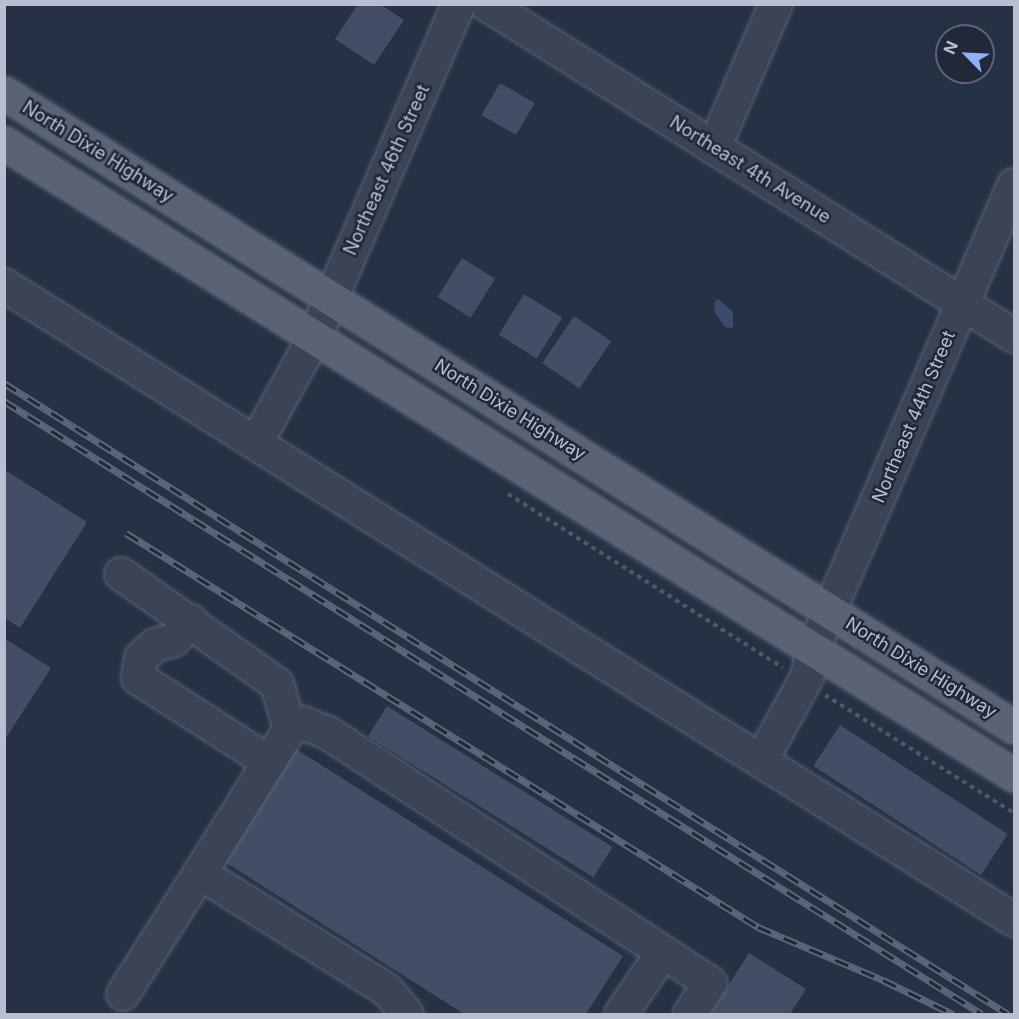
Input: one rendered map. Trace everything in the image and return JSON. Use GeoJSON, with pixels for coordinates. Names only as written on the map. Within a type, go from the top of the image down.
{"type":"FeatureCollection","features":[{"type":"Feature","properties":{"kind":"main road","name":"North Dixie Highway"},"geometry":{"type":"LineString","coordinates":[[4,93],[1014,727]]}},
{"type":"Feature","properties":{"kind":"main road"},"geometry":{"type":"LineString","coordinates":[[4,144],[315,336],[1014,775]]}},
{"type":"Feature","properties":{"kind":"street","name":"Northeast 46th Street"},"geometry":{"type":"LineString","coordinates":[[256,443],[315,336],[459,4]]}},
{"type":"Feature","properties":{"kind":"street","name":"Northeast 4th Avenue"},"geometry":{"type":"LineString","coordinates":[[486,4],[1014,336]]}},
{"type":"Feature","properties":{"kind":"street"},"geometry":{"type":"LineString","coordinates":[[714,148],[776,4]]}},
{"type":"Feature","properties":{"kind":"street","name":"Northeast 44th Street"},"geometry":{"type":"LineString","coordinates":[[761,761],[807,677],[813,649],[1014,185]]}},
{"type":"Feature","properties":{"kind":"street"},"geometry":{"type":"LineString","coordinates":[[4,285],[1014,920]]}},
{"type":"Feature","properties":{"kind":"street"},"geometry":{"type":"LineString","coordinates":[[121,574],[191,621],[277,684],[290,729]]}},
{"type":"Feature","properties":{"kind":"street"},"geometry":{"type":"LineString","coordinates":[[191,621],[174,640],[155,645],[141,658],[138,678],[269,762]]}},
{"type":"Feature","properties":{"kind":"street"},"geometry":{"type":"LineString","coordinates":[[123,994],[290,729],[303,723],[328,733],[710,983],[690,1014]]}},
{"type":"Feature","properties":{"kind":"street"},"geometry":{"type":"LineString","coordinates":[[200,873],[387,990],[407,1014]]}},
{"type":"Feature","properties":{"kind":"street"},"geometry":{"type":"LineString","coordinates":[[621,1014],[663,952]]}},
{"type":"Feature","properties":{"kind":"water"},"geometry":{"type":"Polygon","coordinates":[[[718,299],[733,312],[733,328],[725,327],[715,313],[714,303],[718,299]]]}},
{"type":"Feature","properties":{"kind":"building"},"geometry":{"type":"Polygon","coordinates":[[[358,4],[380,4],[404,20],[374,65],[335,39],[358,4]]]}},
{"type":"Feature","properties":{"kind":"building"},"geometry":{"type":"Polygon","coordinates":[[[500,83],[535,103],[516,135],[482,115],[500,83]]]}},
{"type":"Feature","properties":{"kind":"building"},"geometry":{"type":"Polygon","coordinates":[[[462,258],[495,279],[471,318],[438,297],[462,258]]]}},
{"type":"Feature","properties":{"kind":"building"},"geometry":{"type":"Polygon","coordinates":[[[524,294],[562,318],[537,359],[499,335],[524,294]]]}},
{"type":"Feature","properties":{"kind":"building"},"geometry":{"type":"Polygon","coordinates":[[[574,316],[611,341],[579,388],[542,363],[574,316]]]}},
{"type":"Feature","properties":{"kind":"building"},"geometry":{"type":"Polygon","coordinates":[[[5,470],[87,522],[20,628],[5,618],[5,470]]]}},
{"type":"Feature","properties":{"kind":"building"},"geometry":{"type":"Polygon","coordinates":[[[4,638],[51,668],[4,741],[4,638]]]}},
{"type":"Feature","properties":{"kind":"building"},"geometry":{"type":"Polygon","coordinates":[[[387,706],[613,847],[594,877],[368,737],[387,706]]]}},
{"type":"Feature","properties":{"kind":"building"},"geometry":{"type":"Polygon","coordinates":[[[840,725],[1008,834],[981,875],[813,766],[840,725]]]}},
{"type":"Feature","properties":{"kind":"building"},"geometry":{"type":"Polygon","coordinates":[[[296,749],[623,956],[586,1014],[464,1014],[225,862],[296,749]]]}},
{"type":"Feature","properties":{"kind":"building"},"geometry":{"type":"Polygon","coordinates":[[[749,953],[806,989],[790,1014],[710,1014],[749,953]]]}},
{"type":"Feature","properties":{"kind":"railway"},"geometry":{"type":"LineString","coordinates":[[4,383],[1008,1014]]}},
{"type":"Feature","properties":{"kind":"railway"},"geometry":{"type":"LineString","coordinates":[[4,401],[982,1014]]}},
{"type":"Feature","properties":{"kind":"railway"},"geometry":{"type":"LineString","coordinates":[[126,533],[758,927],[883,980],[953,1014]]}}]}
